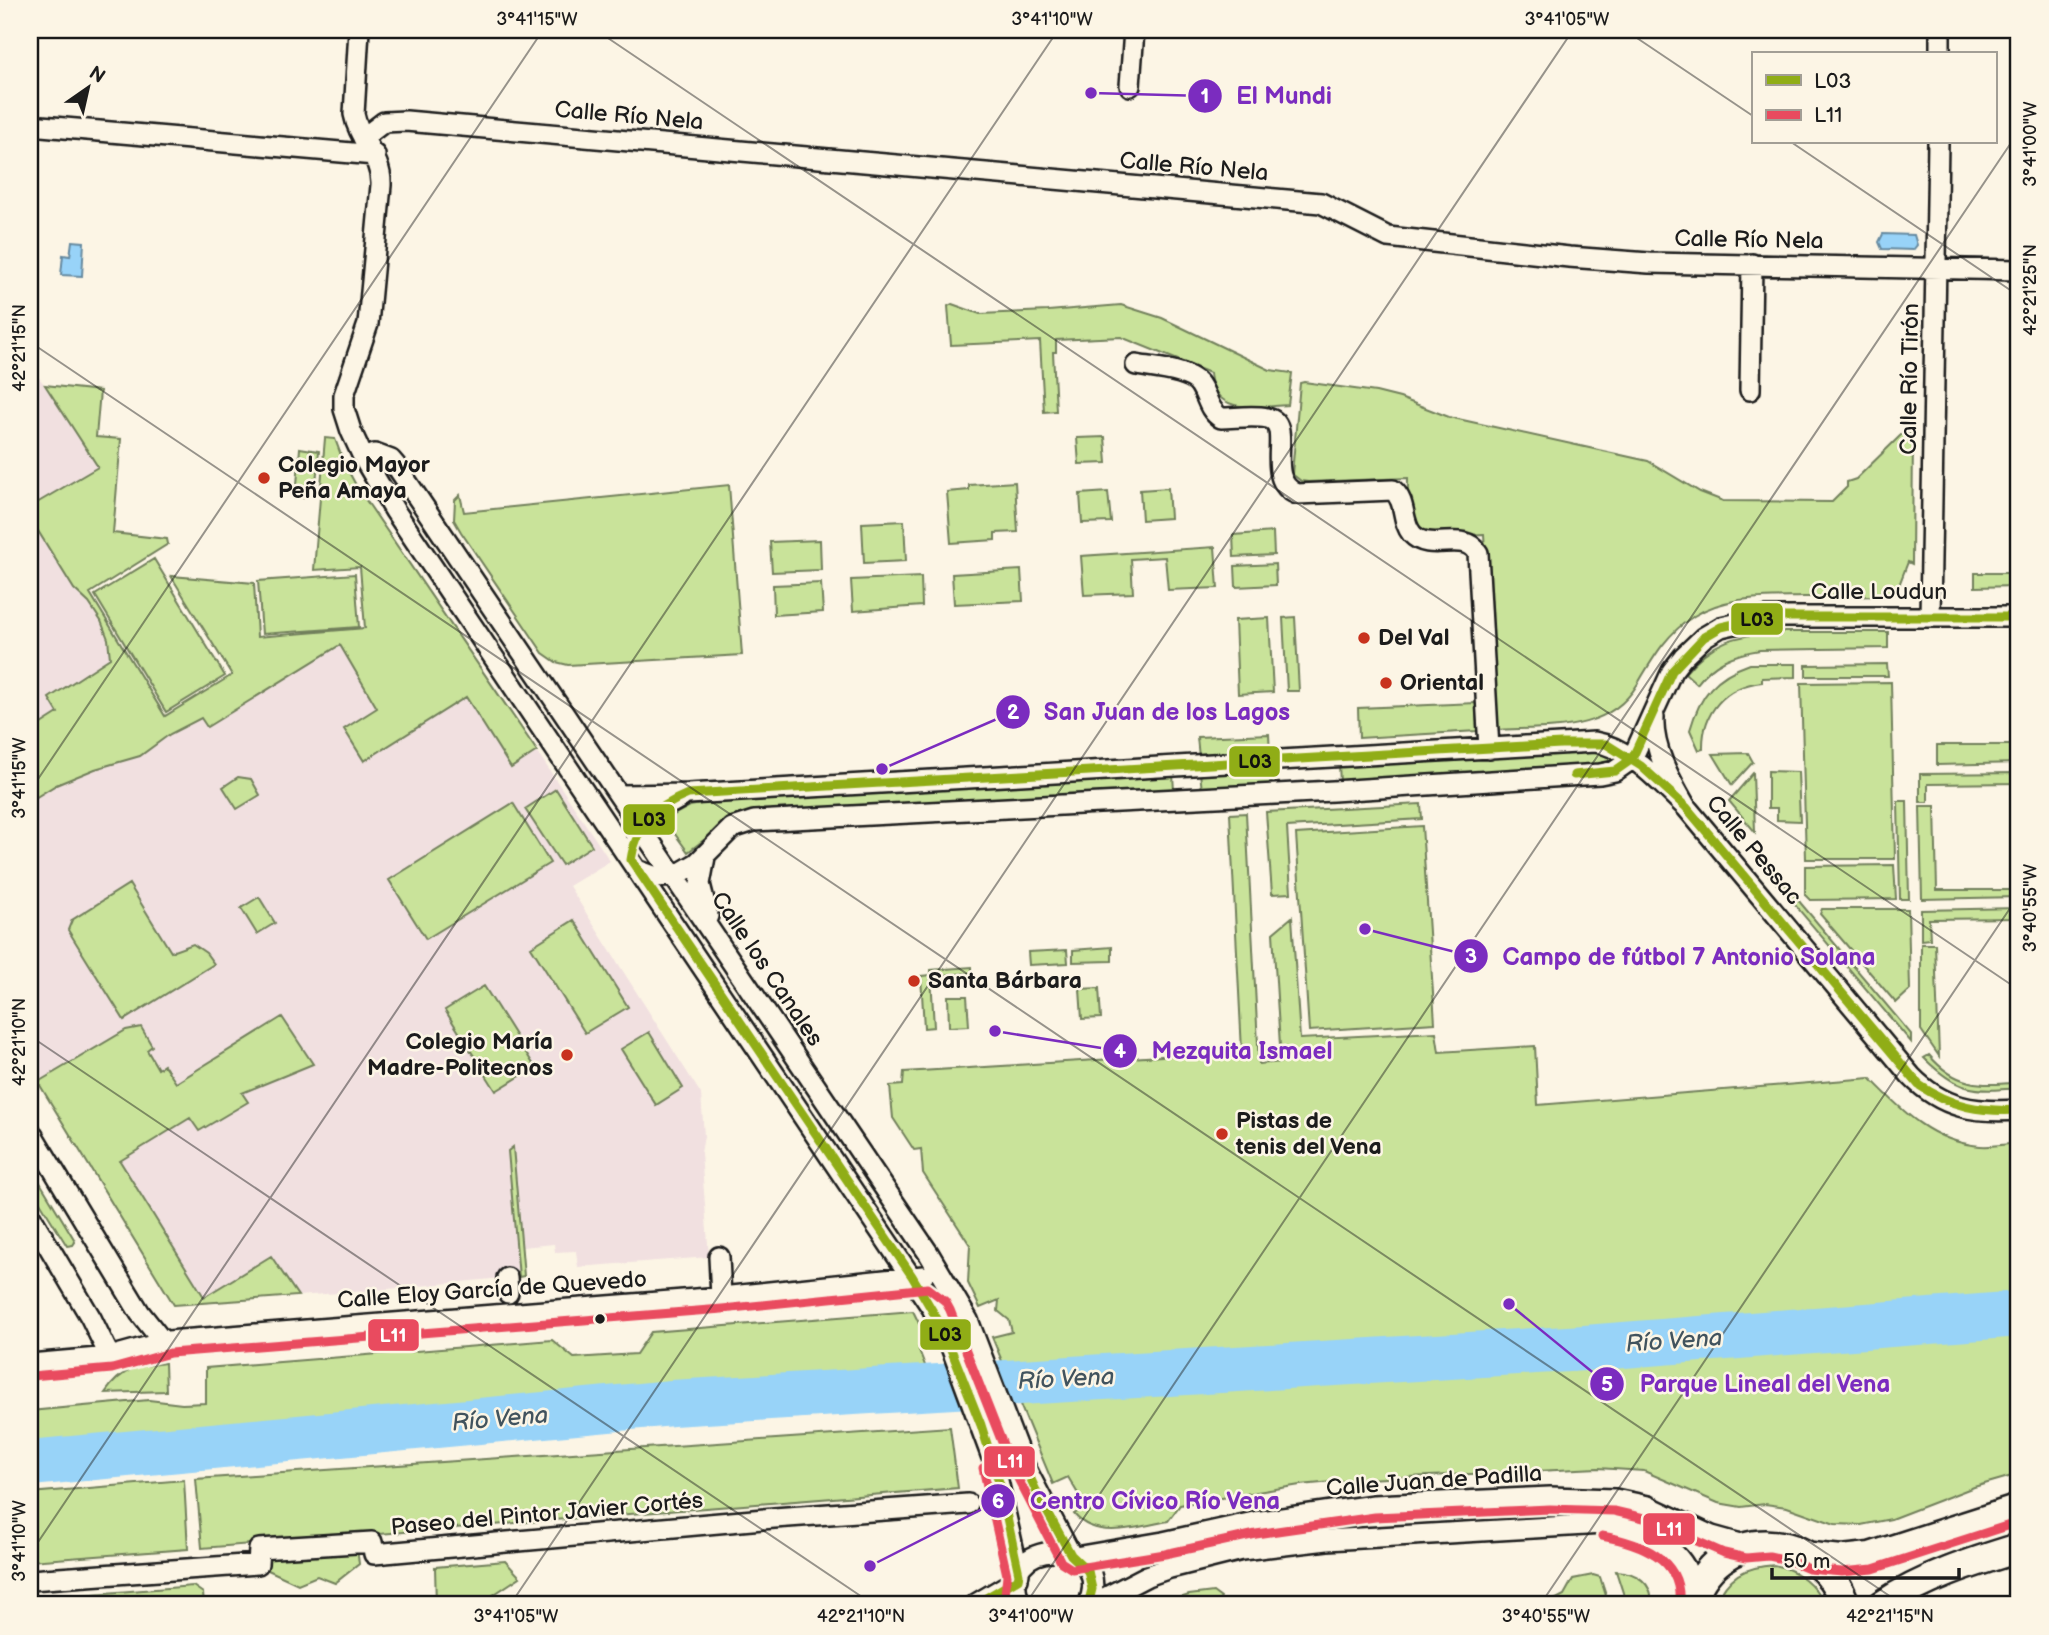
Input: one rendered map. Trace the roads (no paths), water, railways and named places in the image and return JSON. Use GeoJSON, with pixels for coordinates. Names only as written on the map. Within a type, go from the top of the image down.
{"type":"FeatureCollection","features":[{"type":"Feature","properties":{"kind":"main road"},"geometry":{"type":"LineString","coordinates":[[1692,1599],[1701,1580],[1721,1558],[1748,1546],[1770,1544],[1792,1548],[1812,1557],[1842,1560],[1871,1558],[2019,1509]]}},
{"type":"Feature","properties":{"kind":"main road"},"geometry":{"type":"LineString","coordinates":[[1883,1605],[1942,1576],[2019,1548]]}},
{"type":"Feature","properties":{"kind":"main road"},"geometry":{"type":"LineString","coordinates":[[1812,1557],[1834,1579],[1845,1605]]}},
{"type":"Feature","properties":{"kind":"street"},"geometry":{"type":"LineString","coordinates":[[359,30],[353,105],[356,124],[380,167],[381,185],[366,332],[344,395],[344,409],[351,431],[364,459],[395,510],[912,1276],[937,1318],[981,1425],[1000,1485],[1021,1605]]}},
{"type":"Feature","properties":{"kind":"street"},"geometry":{"type":"LineString","coordinates":[[1130,86],[1135,30]]}},
{"type":"Feature","properties":{"kind":"street"},"geometry":{"type":"LineString","coordinates":[[1940,30],[1940,52]]}},
{"type":"Feature","properties":{"kind":"street","name":"Calle Río Nela"},"geometry":{"type":"LineString","coordinates":[[363,138],[377,126],[393,121],[1321,203],[1388,237],[1611,261],[2019,270]]}},
{"type":"Feature","properties":{"kind":"street"},"geometry":{"type":"LineString","coordinates":[[30,125],[375,155]]}},
{"type":"Feature","properties":{"kind":"street","name":"Calle Río Tirón"},"geometry":{"type":"LineString","coordinates":[[1930,617],[1938,144]]}},
{"type":"Feature","properties":{"kind":"street"},"geometry":{"type":"LineString","coordinates":[[1750,390],[1752,264]]}},
{"type":"Feature","properties":{"kind":"street"},"geometry":{"type":"LineString","coordinates":[[1136,365],[1191,376],[1199,383],[1211,409],[1221,418],[1268,418],[1274,421],[1279,429],[1281,476],[1290,491],[1297,494],[1393,490],[1400,496],[1405,520],[1412,534],[1422,541],[1472,544],[1478,553],[1489,749]]}},
{"type":"Feature","properties":{"kind":"street","name":"Calle los Canales"},"geometry":{"type":"LineString","coordinates":[[364,459],[375,454],[391,460],[675,876],[954,1293],[978,1345],[1006,1422],[1039,1497],[1073,1556],[1088,1571],[1092,1589],[1089,1605]]}},
{"type":"Feature","properties":{"kind":"street","name":"Calle Loudun"},"geometry":{"type":"LineString","coordinates":[[1632,759],[1672,671],[1704,637],[1721,627],[1766,617],[2019,617]]}},
{"type":"Feature","properties":{"kind":"street"},"geometry":{"type":"LineString","coordinates":[[526,704],[549,690]]}},
{"type":"Feature","properties":{"kind":"street","name":"Calle Pessac"},"geometry":{"type":"LineString","coordinates":[[1655,708],[1657,743],[1671,779],[1686,807],[1919,1084],[1937,1097],[1966,1110],[2019,1110]]}},
{"type":"Feature","properties":{"kind":"street"},"geometry":{"type":"LineString","coordinates":[[619,795],[688,794],[1595,742],[1606,744],[1632,759],[1686,807]]}},
{"type":"Feature","properties":{"kind":"street"},"geometry":{"type":"LineString","coordinates":[[1331,757],[1333,792]]}},
{"type":"Feature","properties":{"kind":"street"},"geometry":{"type":"LineString","coordinates":[[634,865],[656,877],[675,876],[705,857],[732,828],[754,821],[1333,792],[1600,774],[1615,771],[1632,759]]}},
{"type":"Feature","properties":{"kind":"street"},"geometry":{"type":"LineString","coordinates":[[1186,766],[1188,798]]}},
{"type":"Feature","properties":{"kind":"street"},"geometry":{"type":"LineString","coordinates":[[634,865],[634,837],[641,826],[660,809],[688,794]]}},
{"type":"Feature","properties":{"kind":"street"},"geometry":{"type":"LineString","coordinates":[[705,857],[700,884],[714,934]]}},
{"type":"Feature","properties":{"kind":"street"},"geometry":{"type":"LineString","coordinates":[[30,1131],[140,1312],[163,1342]]}},
{"type":"Feature","properties":{"kind":"street"},"geometry":{"type":"LineString","coordinates":[[30,1215],[91,1318],[110,1357]]}},
{"type":"Feature","properties":{"kind":"street"},"geometry":{"type":"LineString","coordinates":[[719,1256],[721,1297]]}},
{"type":"Feature","properties":{"kind":"street","name":"Calle Eloy García de Quevedo"},"geometry":{"type":"LineString","coordinates":[[30,1364],[110,1357],[163,1342],[721,1297],[912,1276],[931,1276],[954,1293]]}},
{"type":"Feature","properties":{"kind":"street","name":"Calle Juan de Padilla"},"geometry":{"type":"LineString","coordinates":[[1018,1576],[1030,1559],[1040,1553],[1061,1551],[1073,1556],[1163,1542],[1254,1522],[1374,1505],[1550,1497],[1615,1499],[1648,1506],[1712,1536],[1748,1546]]}},
{"type":"Feature","properties":{"kind":"street","name":"Paseo del Pintor Javier Cortés"},"geometry":{"type":"LineString","coordinates":[[30,1580],[258,1564],[259,1549],[372,1542],[373,1554],[774,1518],[968,1504]]}},
{"type":"Feature","properties":{"kind":"street"},"geometry":{"type":"LineString","coordinates":[[1089,1605],[1147,1576],[1242,1550],[1327,1541],[1604,1524],[1645,1535],[1664,1545],[1686,1568],[1692,1599]]}},
{"type":"Feature","properties":{"kind":"street"},"geometry":{"type":"LineString","coordinates":[[974,1605],[1018,1576]]}},
{"type":"Feature","properties":{"kind":"water"},"geometry":{"type":"Polygon","coordinates":[[[1883,234],[1914,235],[1917,245],[1913,250],[1882,249],[1879,242],[1883,234]]]}},
{"type":"Feature","properties":{"kind":"water"},"geometry":{"type":"Polygon","coordinates":[[[72,241],[84,242],[82,276],[61,275],[63,255],[70,256],[72,241]]]}},
{"type":"Feature","properties":{"kind":"waterway","name":"Río Vena"},"geometry":{"type":"LineString","coordinates":[[30,1463],[672,1403],[1585,1348],[2019,1314]]}},
{"type":"Feature","properties":{"kind":"place","name":"El Mundi"},"geometry":{"type":"Point","coordinates":[1091,93]}},
{"type":"Feature","properties":{"kind":"place","name":"Colegio Mayor Peña Amaya"},"geometry":{"type":"Point","coordinates":[264,478]}},
{"type":"Feature","properties":{"kind":"place","name":"Del Val"},"geometry":{"type":"Point","coordinates":[1364,638]}},
{"type":"Feature","properties":{"kind":"place","name":"Oriental"},"geometry":{"type":"Point","coordinates":[1386,683]}},
{"type":"Feature","properties":{"kind":"place","name":"San Juan de los Lagos"},"geometry":{"type":"Point","coordinates":[882,769]}},
{"type":"Feature","properties":{"kind":"place","name":"Campo de fútbol 7 Antonio Solana"},"geometry":{"type":"Point","coordinates":[1365,929]}},
{"type":"Feature","properties":{"kind":"place","name":"Santa Bárbara"},"geometry":{"type":"Point","coordinates":[914,981]}},
{"type":"Feature","properties":{"kind":"place","name":"Mezquita Ismael"},"geometry":{"type":"Point","coordinates":[995,1031]}},
{"type":"Feature","properties":{"kind":"place","name":"Colegio María Madre-Politecnos"},"geometry":{"type":"Point","coordinates":[567,1055]}},
{"type":"Feature","properties":{"kind":"place","name":"Pistas de tenis del Vena"},"geometry":{"type":"Point","coordinates":[1222,1134]}},
{"type":"Feature","properties":{"kind":"place","name":"Parque Lineal del Vena"},"geometry":{"type":"Point","coordinates":[1509,1304]}},
{"type":"Feature","properties":{"kind":"place","name":"Centro Cívico Río Vena"},"geometry":{"type":"Point","coordinates":[870,1566]}}]}
